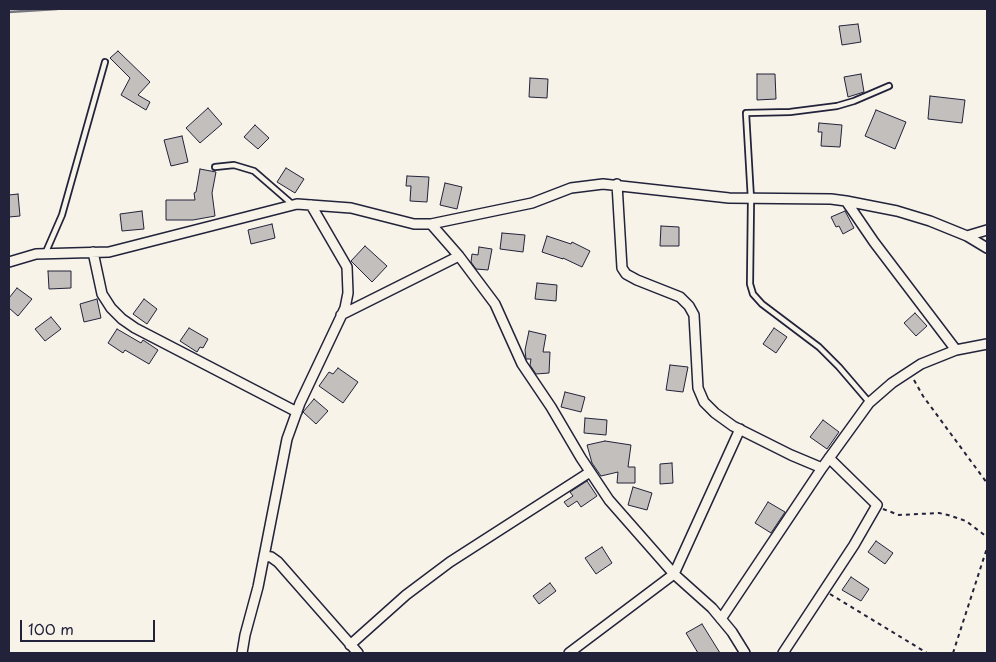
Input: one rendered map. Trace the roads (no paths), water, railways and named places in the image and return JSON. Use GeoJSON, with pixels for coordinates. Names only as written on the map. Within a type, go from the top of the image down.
{"type":"FeatureCollection","features":[{"type":"Feature","properties":{"kind":"street"},"geometry":{"type":"LineString","coordinates":[[9,262],[36,254],[109,252],[293,205],[351,208],[414,224],[431,224],[532,203],[571,188],[586,185],[617,184],[751,199],[831,199],[846,201],[916,216],[968,236],[987,248]]}},
{"type":"Feature","properties":{"kind":"street"},"geometry":{"type":"LineString","coordinates":[[617,184],[622,268],[626,274],[680,297],[690,306],[694,315],[698,388],[704,402],[740,429],[791,455],[822,468]]}},
{"type":"Feature","properties":{"kind":"street"},"geometry":{"type":"LineString","coordinates":[[846,201],[874,242],[956,350]]}},
{"type":"Feature","properties":{"kind":"street"},"geometry":{"type":"LineString","coordinates":[[242,653],[258,587],[288,439],[297,412],[342,315],[348,293],[347,266],[311,205]]}},
{"type":"Feature","properties":{"kind":"street"},"geometry":{"type":"LineString","coordinates":[[431,224],[459,256],[495,304],[522,364],[551,407],[608,500],[674,574],[712,608],[732,632],[745,653]]}},
{"type":"Feature","properties":{"kind":"street"},"geometry":{"type":"LineString","coordinates":[[968,236],[987,230]]}},
{"type":"Feature","properties":{"kind":"street"},"geometry":{"type":"LineString","coordinates":[[93,252],[102,294],[111,308],[122,319],[135,328],[297,412]]}},
{"type":"Feature","properties":{"kind":"street"},"geometry":{"type":"LineString","coordinates":[[342,315],[459,256]]}},
{"type":"Feature","properties":{"kind":"street"},"geometry":{"type":"LineString","coordinates":[[721,619],[828,458],[869,403],[908,372],[937,357],[956,350],[987,344]]}},
{"type":"Feature","properties":{"kind":"street"},"geometry":{"type":"LineString","coordinates":[[569,653],[674,574],[740,429]]}},
{"type":"Feature","properties":{"kind":"street"},"geometry":{"type":"LineString","coordinates":[[782,653],[854,545],[877,505],[828,458]]}},
{"type":"Feature","properties":{"kind":"street"},"geometry":{"type":"LineString","coordinates":[[350,645],[406,595],[450,562],[590,472]]}},
{"type":"Feature","properties":{"kind":"street"},"geometry":{"type":"LineString","coordinates":[[264,556],[271,557],[278,562],[358,653]]}},
{"type":"Feature","properties":{"kind":"lane"},"geometry":{"type":"LineString","coordinates":[[45,254],[62,215],[105,62]]}},
{"type":"Feature","properties":{"kind":"lane"},"geometry":{"type":"LineString","coordinates":[[869,403],[819,347],[762,304],[753,294],[750,284],[751,199],[746,113],[790,112],[836,106],[854,102],[889,86]]}},
{"type":"Feature","properties":{"kind":"lane"},"geometry":{"type":"LineString","coordinates":[[215,167],[234,165],[254,171],[293,205]]}},
{"type":"Feature","properties":{"kind":"waterway"},"geometry":{"type":"LineString","coordinates":[[9,12],[57,9]]}}]}
